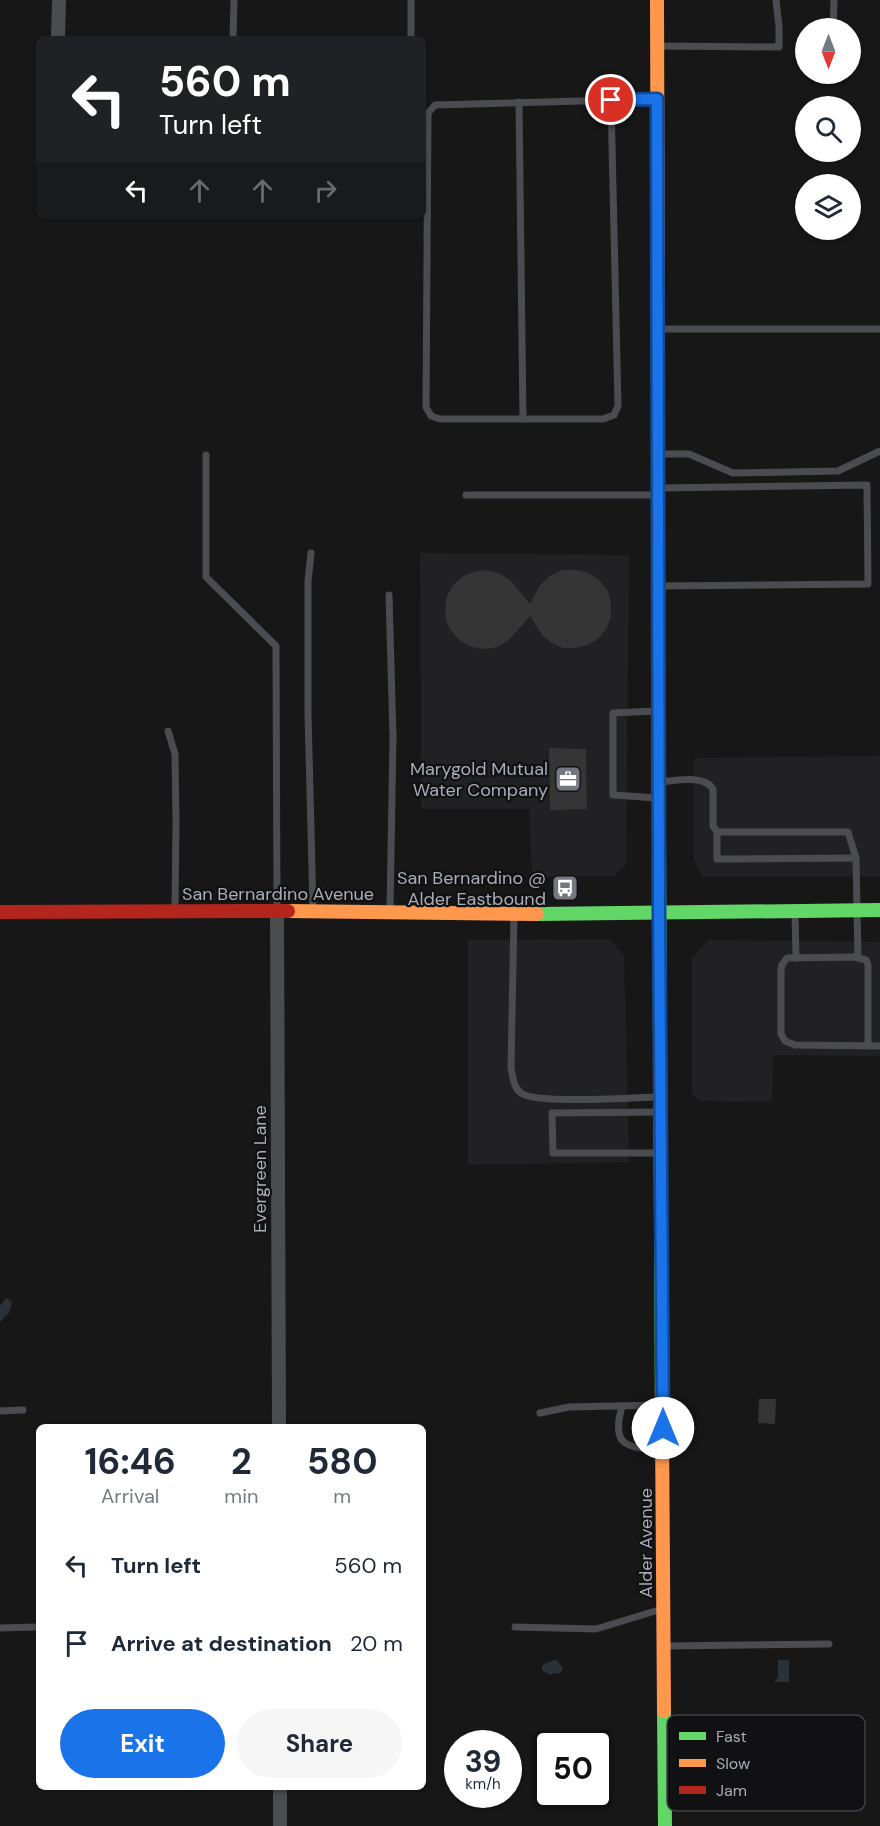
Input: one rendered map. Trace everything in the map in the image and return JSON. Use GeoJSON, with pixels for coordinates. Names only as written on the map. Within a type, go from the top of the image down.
{"type":"FeatureCollection","features":[{"type":"Feature","properties":{"kind":"main road","name":"Alder Avenue"},"geometry":{"type":"LineString","coordinates":[[657,0],[659,913],[665,1826]]}},
{"type":"Feature","properties":{"kind":"main road","name":"San Bernardino Avenue"},"geometry":{"type":"LineString","coordinates":[[0,912],[313,911],[514,914],[880,910]]}},
{"type":"Feature","properties":{"kind":"street"},"geometry":{"type":"LineString","coordinates":[[58,36],[59,0]]}},
{"type":"Feature","properties":{"kind":"street","name":"Evergreen Lane"},"geometry":{"type":"LineString","coordinates":[[277,912],[279,1424]]}},
{"type":"Feature","properties":{"kind":"street"},"geometry":{"type":"LineString","coordinates":[[280,1790],[280,1826]]}},
{"type":"Feature","properties":{"kind":"lane"},"geometry":{"type":"LineString","coordinates":[[233,36],[234,0]]}},
{"type":"Feature","properties":{"kind":"lane"},"geometry":{"type":"LineString","coordinates":[[411,0],[411,36]]}},
{"type":"Feature","properties":{"kind":"lane"},"geometry":{"type":"LineString","coordinates":[[657,46],[779,47],[776,0]]}},
{"type":"Feature","properties":{"kind":"lane"},"geometry":{"type":"LineString","coordinates":[[833,18],[834,0]]}},
{"type":"Feature","properties":{"kind":"lane"},"geometry":{"type":"LineString","coordinates":[[611,100],[618,406],[614,415],[603,419],[440,419],[431,416],[426,407],[428,113],[435,105],[519,102],[611,100],[657,99]]}},
{"type":"Feature","properties":{"kind":"lane"},"geometry":{"type":"LineString","coordinates":[[519,102],[523,419]]}},
{"type":"Feature","properties":{"kind":"lane"},"geometry":{"type":"LineString","coordinates":[[658,330],[880,329]]}},
{"type":"Feature","properties":{"kind":"lane"},"geometry":{"type":"LineString","coordinates":[[659,454],[689,454],[733,473],[838,471],[880,451]]}},
{"type":"Feature","properties":{"kind":"lane"},"geometry":{"type":"LineString","coordinates":[[206,455],[206,577],[276,646],[277,912]]}},
{"type":"Feature","properties":{"kind":"lane"},"geometry":{"type":"LineString","coordinates":[[466,495],[867,485],[868,584],[659,586]]}},
{"type":"Feature","properties":{"kind":"lane"},"geometry":{"type":"LineString","coordinates":[[311,553],[308,581],[308,713],[313,911]]}},
{"type":"Feature","properties":{"kind":"lane"},"geometry":{"type":"LineString","coordinates":[[389,595],[393,737],[390,912]]}},
{"type":"Feature","properties":{"kind":"lane"},"geometry":{"type":"LineString","coordinates":[[660,710],[614,713],[613,795],[660,798]]}},
{"type":"Feature","properties":{"kind":"lane"},"geometry":{"type":"LineString","coordinates":[[168,731],[175,754],[175,912]]}},
{"type":"Feature","properties":{"kind":"lane"},"geometry":{"type":"LineString","coordinates":[[660,782],[700,781],[711,785],[713,789],[713,826],[717,832],[717,859],[856,858]]}},
{"type":"Feature","properties":{"kind":"lane"},"geometry":{"type":"LineString","coordinates":[[717,832],[848,832],[856,858],[858,958]]}},
{"type":"Feature","properties":{"kind":"lane"},"geometry":{"type":"LineString","coordinates":[[795,911],[796,958]]}},
{"type":"Feature","properties":{"kind":"lane"},"geometry":{"type":"LineString","coordinates":[[514,914],[511,1068],[514,1085],[522,1094],[543,1099],[661,1097]]}},
{"type":"Feature","properties":{"kind":"lane"},"geometry":{"type":"LineString","coordinates":[[868,1046],[868,965],[866,960],[787,958],[782,965],[782,1038],[784,1041],[795,1045],[868,1046],[880,1046]]}},
{"type":"Feature","properties":{"kind":"lane"},"geometry":{"type":"LineString","coordinates":[[662,1112],[552,1113],[553,1153],[662,1153]]}},
{"type":"Feature","properties":{"kind":"lane"},"geometry":{"type":"LineString","coordinates":[[540,1413],[569,1407],[663,1405]]}},
{"type":"Feature","properties":{"kind":"lane"},"geometry":{"type":"LineString","coordinates":[[622,1406],[618,1429],[622,1441],[626,1445],[664,1450]]}},
{"type":"Feature","properties":{"kind":"lane"},"geometry":{"type":"LineString","coordinates":[[0,1410],[23,1410]]}},
{"type":"Feature","properties":{"kind":"lane"},"geometry":{"type":"LineString","coordinates":[[515,1627],[596,1629],[665,1608]]}},
{"type":"Feature","properties":{"kind":"lane"},"geometry":{"type":"LineString","coordinates":[[0,1628],[35,1627]]}},
{"type":"Feature","properties":{"kind":"lane"},"geometry":{"type":"LineString","coordinates":[[665,1646],[829,1644]]}},
{"type":"Feature","properties":{"kind":"shaded area"},"geometry":{"type":"Polygon","coordinates":[[[420,553],[629,555],[626,865],[615,876],[532,877],[529,809],[421,809],[420,553]]]}},
{"type":"Feature","properties":{"kind":"shaded area"},"geometry":{"type":"Polygon","coordinates":[[[880,756],[880,877],[703,877],[694,860],[694,758],[880,756]]]}},
{"type":"Feature","properties":{"kind":"shaded area"},"geometry":{"type":"Polygon","coordinates":[[[610,939],[624,956],[629,1162],[468,1165],[468,940],[610,939]]]}},
{"type":"Feature","properties":{"kind":"shaded area"},"geometry":{"type":"Polygon","coordinates":[[[708,940],[880,942],[880,1056],[773,1055],[772,1102],[700,1101],[692,1094],[692,958],[708,940]]]}},
{"type":"Feature","properties":{"kind":"shaded area"},"geometry":{"type":"Polygon","coordinates":[[[6,1298],[12,1302],[9,1313],[0,1322],[0,1306],[6,1298]]]}},
{"type":"Feature","properties":{"kind":"shaded area"},"geometry":{"type":"Polygon","coordinates":[[[554,1660],[558,1661],[563,1669],[560,1673],[550,1675],[542,1670],[542,1665],[554,1660]]]}},
{"type":"Feature","properties":{"kind":"shaded area"},"geometry":{"type":"Polygon","coordinates":[[[778,1660],[789,1660],[789,1682],[775,1682],[778,1678],[778,1660]]]}},
{"type":"Feature","properties":{"kind":"building"},"geometry":{"type":"Polygon","coordinates":[[[486,570],[498,573],[510,580],[530,604],[540,585],[550,576],[562,570],[589,573],[608,591],[611,616],[607,628],[599,638],[588,645],[563,648],[542,635],[530,616],[509,640],[498,647],[484,649],[472,647],[460,641],[446,621],[447,596],[453,585],[462,577],[486,570]]]}},
{"type":"Feature","properties":{"kind":"building","name":"Marygold Mutual Water Company"},"geometry":{"type":"Polygon","coordinates":[[[549,748],[586,749],[587,809],[550,810],[549,748]]]}},
{"type":"Feature","properties":{"kind":"building"},"geometry":{"type":"Polygon","coordinates":[[[759,1399],[776,1399],[775,1424],[758,1423],[759,1399]]]}},
{"type":"Feature","properties":{"kind":"traffic: fast"},"geometry":{"type":"LineString","coordinates":[[658,639],[662,1427]]}},
{"type":"Feature","properties":{"kind":"traffic: fast"},"geometry":{"type":"LineString","coordinates":[[537,914],[880,910]]}},
{"type":"Feature","properties":{"kind":"traffic: fast"},"geometry":{"type":"LineString","coordinates":[[664,1711],[665,1826]]}},
{"type":"Feature","properties":{"kind":"traffic: slow"},"geometry":{"type":"LineString","coordinates":[[657,0],[658,325]]}},
{"type":"Feature","properties":{"kind":"traffic: slow"},"geometry":{"type":"LineString","coordinates":[[288,911],[537,914]]}},
{"type":"Feature","properties":{"kind":"traffic: slow"},"geometry":{"type":"LineString","coordinates":[[662,1427],[664,1711]]}},
{"type":"Feature","properties":{"kind":"traffic: jam"},"geometry":{"type":"LineString","coordinates":[[658,325],[658,639]]}},
{"type":"Feature","properties":{"kind":"traffic: jam"},"geometry":{"type":"LineString","coordinates":[[0,912],[288,911]]}},
{"type":"Feature","properties":{"kind":"place","name":"Marygold Mutual Water Company"},"geometry":{"type":"Point","coordinates":[568,779]}},
{"type":"Feature","properties":{"kind":"place","name":"San Bernardino @ Alder Eastbound"},"geometry":{"type":"Point","coordinates":[565,888]}},
{"type":"Feature","properties":{"kind":"route"},"geometry":{"type":"LineString","coordinates":[[611,100],[657,99],[663,1428]]}}]}
